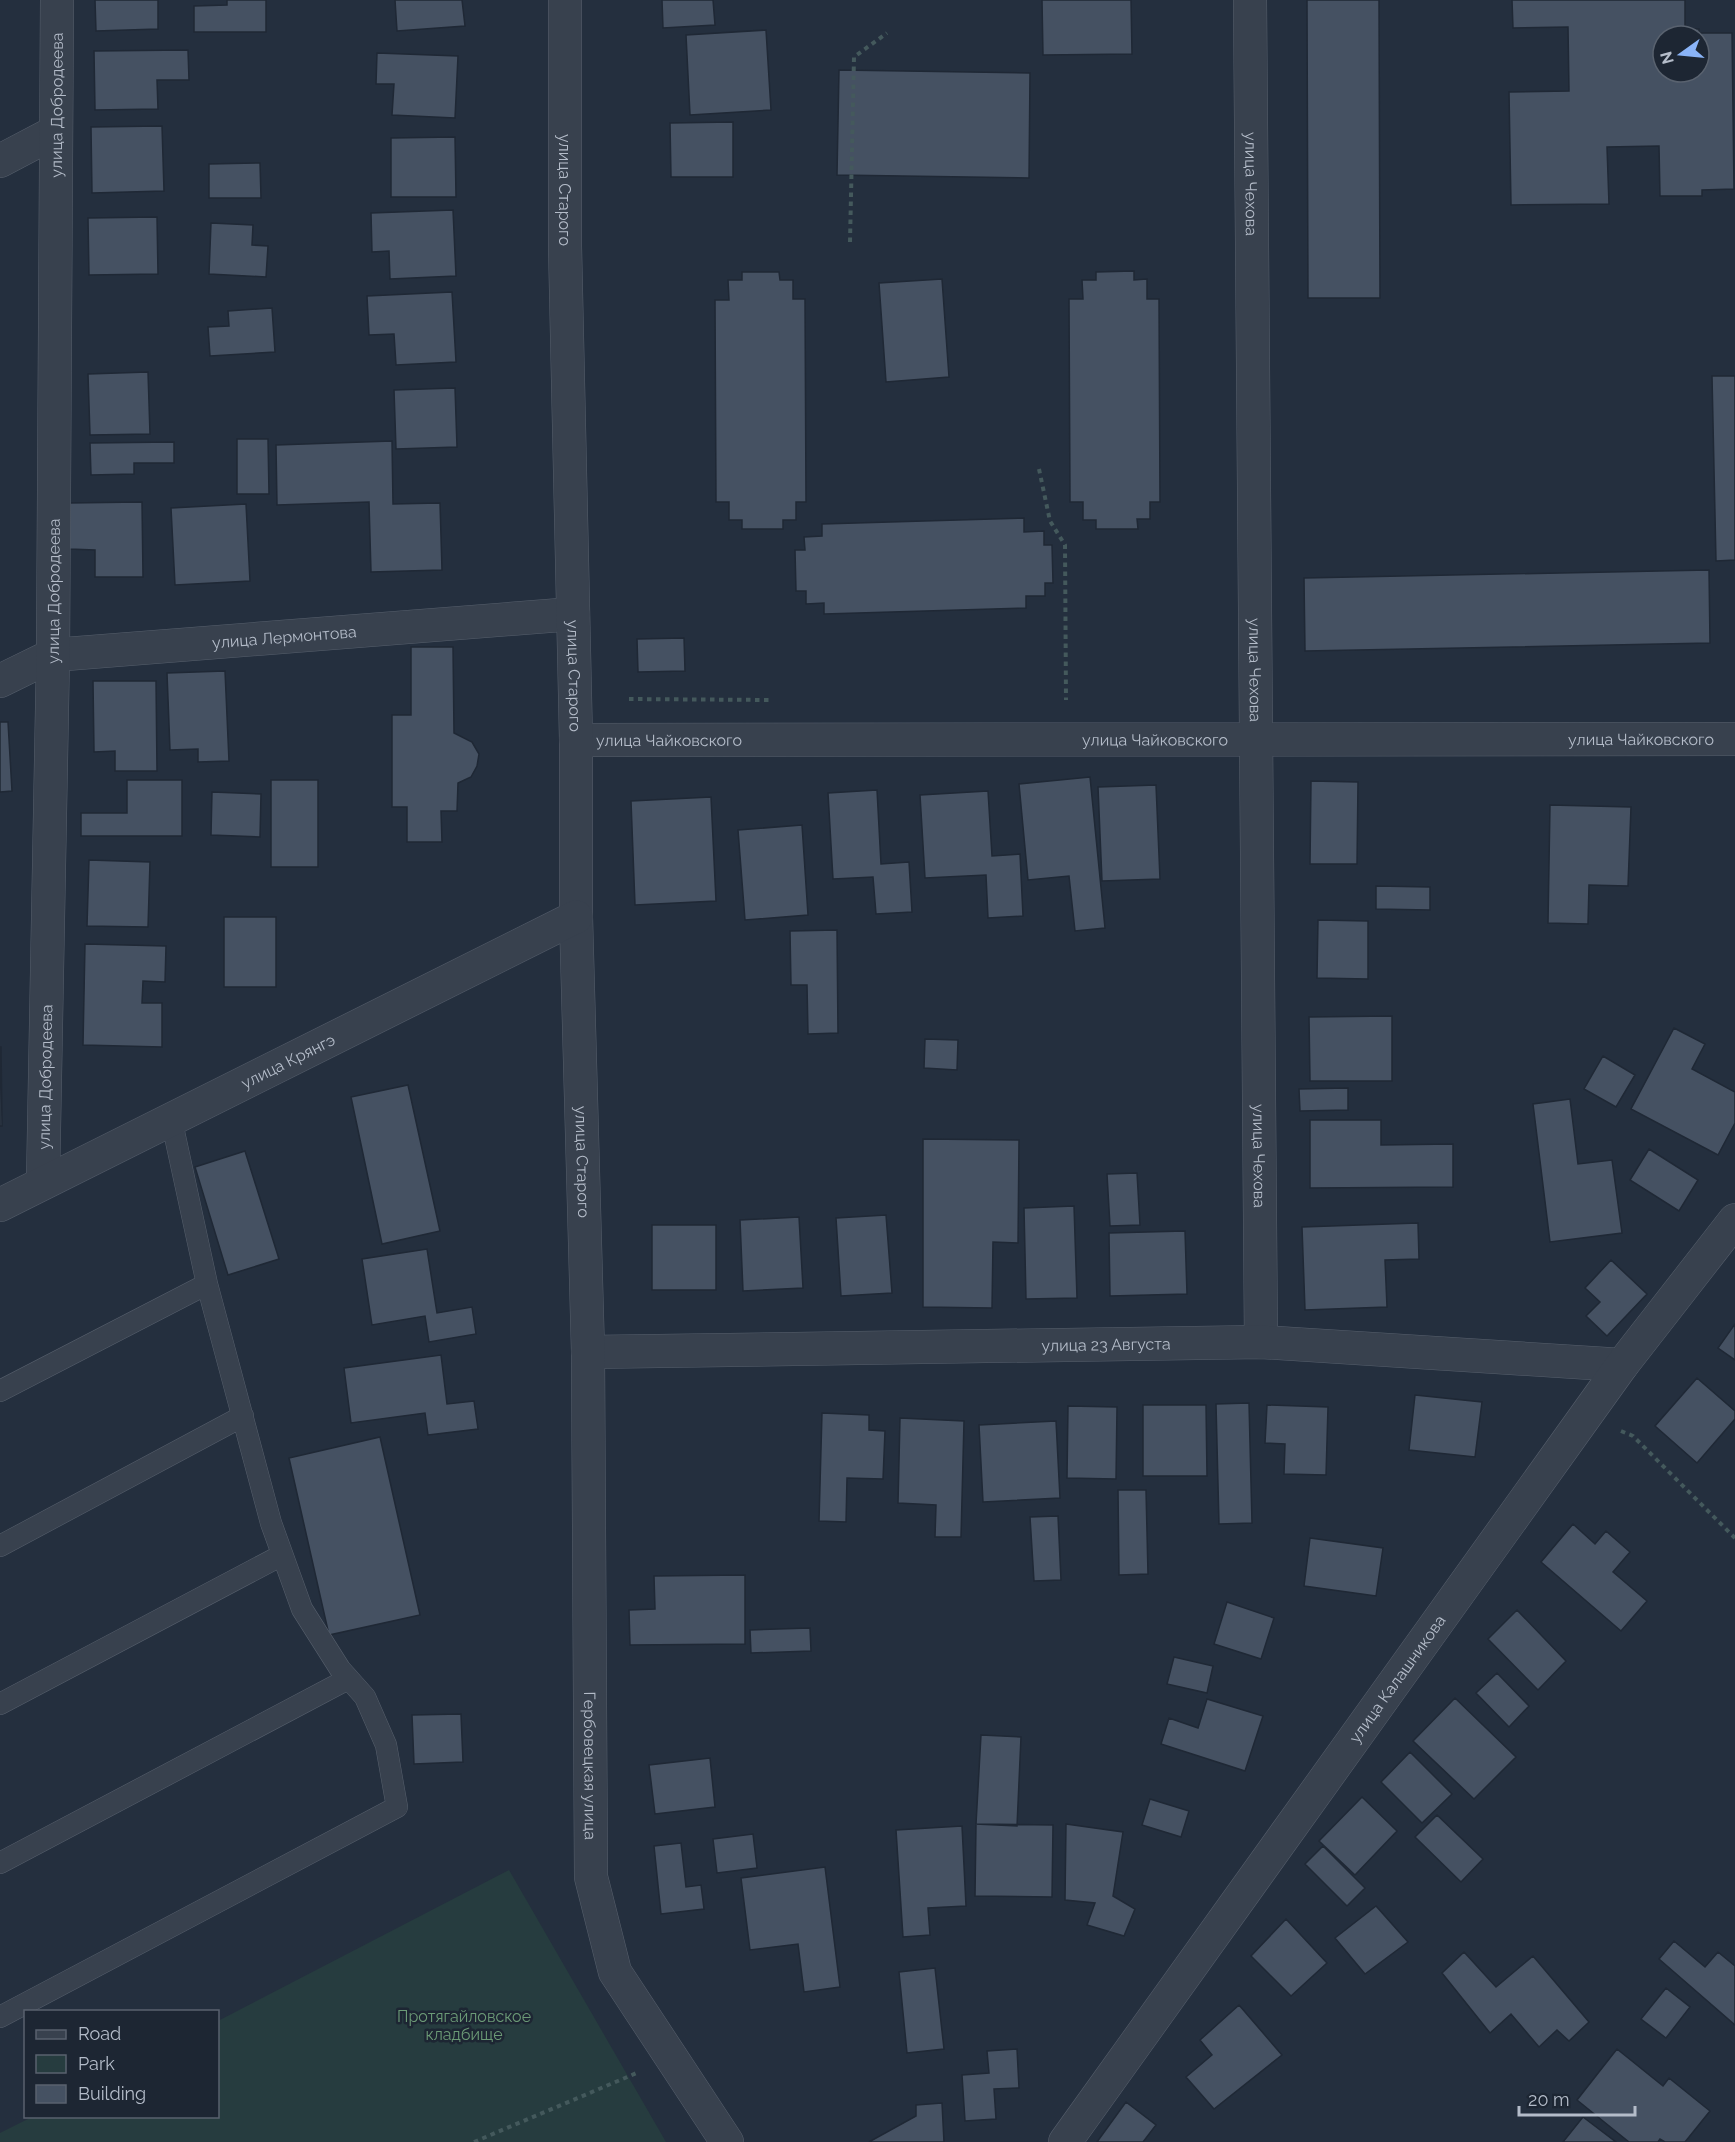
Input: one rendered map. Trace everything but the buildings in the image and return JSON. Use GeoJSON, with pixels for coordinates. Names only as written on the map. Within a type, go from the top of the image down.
{"type":"FeatureCollection","features":[{"type":"Feature","properties":{"kind":"street","name":"улица Добродеева"},"geometry":{"type":"LineString","coordinates":[[43,1182],[53,655],[57,0]]}},
{"type":"Feature","properties":{"kind":"street","name":"улица Старого"},"geometry":{"type":"LineString","coordinates":[[565,0],[565,246],[576,740],[576,917],[588,1352]]}},
{"type":"Feature","properties":{"kind":"street","name":"улица Чехова"},"geometry":{"type":"LineString","coordinates":[[1250,0],[1261,1342]]}},
{"type":"Feature","properties":{"kind":"street"},"geometry":{"type":"LineString","coordinates":[[0,161],[56,132]]}},
{"type":"Feature","properties":{"kind":"street","name":"улица Лермонтова"},"geometry":{"type":"LineString","coordinates":[[0,681],[53,655],[573,614]]}},
{"type":"Feature","properties":{"kind":"street","name":"улица Чайковского"},"geometry":{"type":"LineString","coordinates":[[576,740],[1735,739]]}},
{"type":"Feature","properties":{"kind":"street","name":"улица Крянгэ"},"geometry":{"type":"LineString","coordinates":[[0,1205],[576,917]]}},
{"type":"Feature","properties":{"kind":"street","name":"улица Калашникова"},"geometry":{"type":"LineString","coordinates":[[1065,2142],[1622,1365],[1735,1220]]}},
{"type":"Feature","properties":{"kind":"street","name":"улица 23 Августа"},"geometry":{"type":"LineString","coordinates":[[588,1352],[1261,1342],[1622,1365]]}},
{"type":"Feature","properties":{"kind":"street","name":"Гербовецкая улица"},"geometry":{"type":"LineString","coordinates":[[588,1352],[591,1876],[615,1972],[727,2142]]}},
{"type":"Feature","properties":{"kind":"lane"},"geometry":{"type":"LineString","coordinates":[[0,2017],[397,1807],[386,1745],[365,1697],[340,1669],[302,1609],[271,1523],[207,1284],[171,1118]]}},
{"type":"Feature","properties":{"kind":"lane"},"geometry":{"type":"LineString","coordinates":[[0,1391],[207,1284]]}},
{"type":"Feature","properties":{"kind":"lane"},"geometry":{"type":"LineString","coordinates":[[0,1546],[243,1416]]}},
{"type":"Feature","properties":{"kind":"lane"},"geometry":{"type":"LineString","coordinates":[[0,1704],[282,1555]]}},
{"type":"Feature","properties":{"kind":"lane"},"geometry":{"type":"LineString","coordinates":[[0,1863],[348,1678]]}},
{"type":"Feature","properties":{"kind":"path"},"geometry":{"type":"LineString","coordinates":[[850,242],[854,57],[887,33]]}},
{"type":"Feature","properties":{"kind":"path"},"geometry":{"type":"LineString","coordinates":[[1039,469],[1050,521],[1065,545],[1066,700]]}},
{"type":"Feature","properties":{"kind":"path"},"geometry":{"type":"LineString","coordinates":[[1587,1416],[1633,1437],[1735,1538]]}},
{"type":"Feature","properties":{"kind":"path"},"geometry":{"type":"LineString","coordinates":[[474,2142],[671,2058]]}},
{"type":"Feature","properties":{"kind":"green space","name":"Протягайловское кладбище"},"geometry":{"type":"Polygon","coordinates":[[[509,1870],[666,2142],[0,2142],[0,2133],[30,2118],[219,2118],[219,2020],[509,1870]]]}}]}
